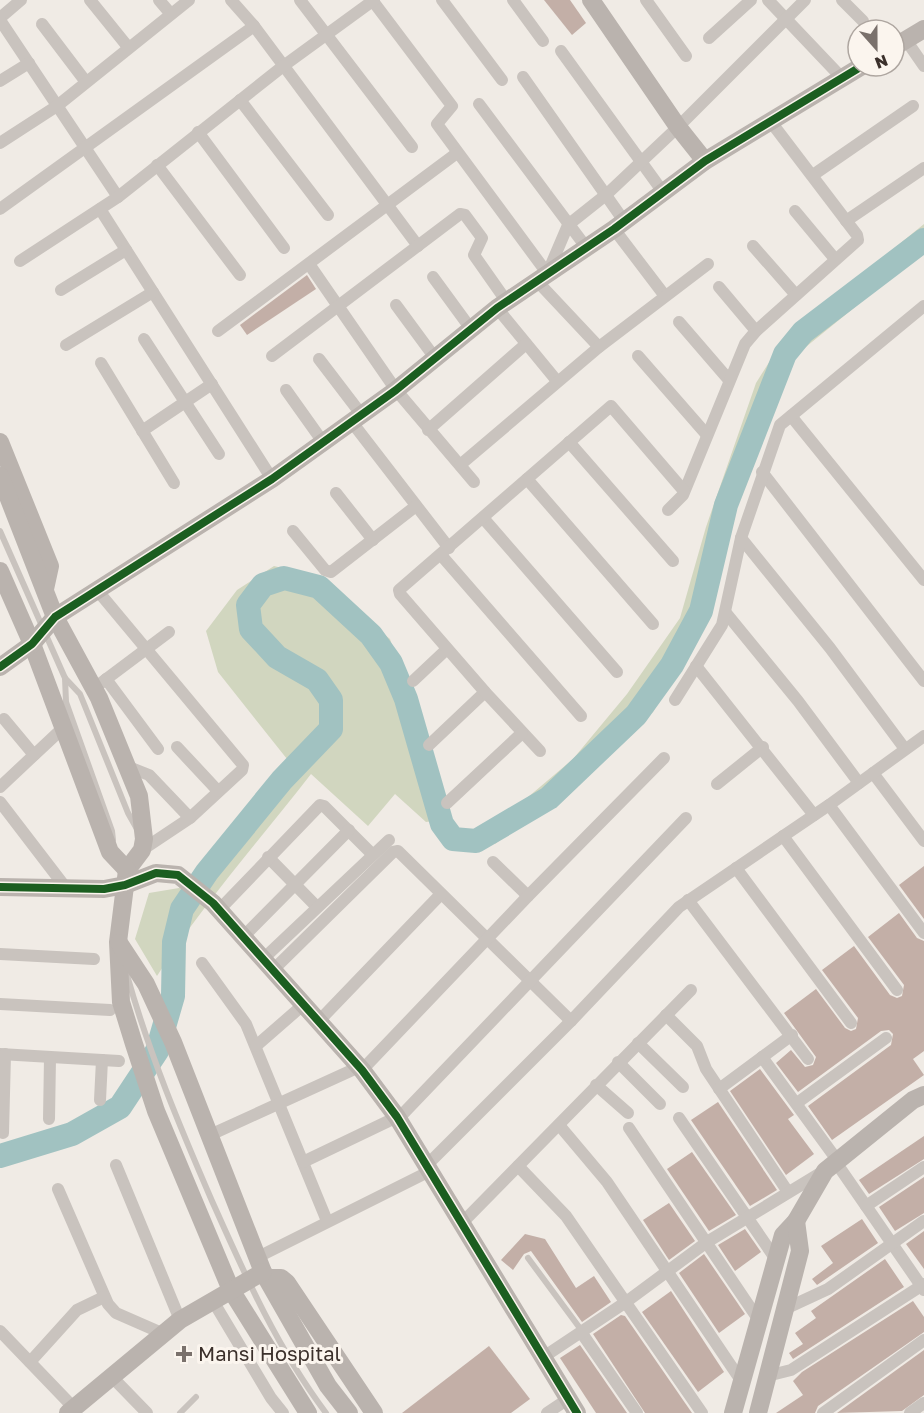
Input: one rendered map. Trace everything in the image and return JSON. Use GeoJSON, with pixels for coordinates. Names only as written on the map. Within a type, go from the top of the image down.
{"type":"FeatureCollection","features":[{"type":"Feature","properties":{"kind":"street"},"geometry":{"type":"LineString","coordinates":[[21,0],[0,19],[118,197]]}},
{"type":"Feature","properties":{"kind":"street"},"geometry":{"type":"LineString","coordinates":[[90,0],[128,47]]}},
{"type":"Feature","properties":{"kind":"street"},"geometry":{"type":"LineString","coordinates":[[159,0],[170,13]]}},
{"type":"Feature","properties":{"kind":"street"},"geometry":{"type":"LineString","coordinates":[[0,143],[57,106],[189,0]]}},
{"type":"Feature","properties":{"kind":"street"},"geometry":{"type":"LineString","coordinates":[[231,0],[254,26],[282,67],[418,246]]}},
{"type":"Feature","properties":{"kind":"street"},"geometry":{"type":"LineString","coordinates":[[300,0],[412,147]]}},
{"type":"Feature","properties":{"kind":"street"},"geometry":{"type":"LineString","coordinates":[[20,261],[118,197],[282,67],[373,0],[452,106],[437,124],[542,277],[599,347]]}},
{"type":"Feature","properties":{"kind":"street"},"geometry":{"type":"LineString","coordinates":[[442,0],[502,80]]}},
{"type":"Feature","properties":{"kind":"street"},"geometry":{"type":"LineString","coordinates":[[513,0],[543,41]]}},
{"type":"Feature","properties":{"kind":"street"},"geometry":{"type":"LineString","coordinates":[[591,0],[678,127],[705,162]]}},
{"type":"Feature","properties":{"kind":"street"},"geometry":{"type":"LineString","coordinates":[[646,0],[686,56]]}},
{"type":"Feature","properties":{"kind":"street"},"geometry":{"type":"LineString","coordinates":[[709,38],[751,0]]}},
{"type":"Feature","properties":{"kind":"street"},"geometry":{"type":"LineString","coordinates":[[768,0],[842,78]]}},
{"type":"Feature","properties":{"kind":"street"},"geometry":{"type":"LineString","coordinates":[[542,277],[568,225],[607,194],[678,127],[805,0]]}},
{"type":"Feature","properties":{"kind":"street"},"geometry":{"type":"LineString","coordinates":[[842,0],[860,18]]}},
{"type":"Feature","properties":{"kind":"street"},"geometry":{"type":"LineString","coordinates":[[42,24],[86,82]]}},
{"type":"Feature","properties":{"kind":"street"},"geometry":{"type":"LineString","coordinates":[[0,209],[254,26]]}},
{"type":"Feature","properties":{"kind":"street"},"geometry":{"type":"LineString","coordinates":[[906,40],[924,29]]}},
{"type":"Feature","properties":{"kind":"street"},"geometry":{"type":"LineString","coordinates":[[906,50],[924,66]]}},
{"type":"Feature","properties":{"kind":"street"},"geometry":{"type":"LineString","coordinates":[[561,51],[663,192]]}},
{"type":"Feature","properties":{"kind":"street"},"geometry":{"type":"LineString","coordinates":[[0,81],[29,63]]}},
{"type":"Feature","properties":{"kind":"street"},"geometry":{"type":"LineString","coordinates":[[523,76],[607,194],[619,225],[665,296]]}},
{"type":"Feature","properties":{"kind":"street"},"geometry":{"type":"LineString","coordinates":[[0,668],[37,638],[55,617],[272,479],[396,390],[502,305],[619,225],[705,162],[846,76]]}},
{"type":"Feature","properties":{"kind":"street"},"geometry":{"type":"LineString","coordinates":[[240,100],[328,215]]}},
{"type":"Feature","properties":{"kind":"street"},"geometry":{"type":"LineString","coordinates":[[479,104],[586,247]]}},
{"type":"Feature","properties":{"kind":"street"},"geometry":{"type":"LineString","coordinates":[[813,175],[913,106]]}},
{"type":"Feature","properties":{"kind":"street"},"geometry":{"type":"LineString","coordinates":[[668,510],[684,491],[745,344],[756,331],[858,240],[813,175],[771,122]]}},
{"type":"Feature","properties":{"kind":"street"},"geometry":{"type":"LineString","coordinates":[[198,132],[284,248]]}},
{"type":"Feature","properties":{"kind":"street"},"geometry":{"type":"LineString","coordinates":[[218,331],[457,153]]}},
{"type":"Feature","properties":{"kind":"street"},"geometry":{"type":"LineString","coordinates":[[157,165],[240,275]]}},
{"type":"Feature","properties":{"kind":"street"},"geometry":{"type":"LineString","coordinates":[[846,221],[924,168]]}},
{"type":"Feature","properties":{"kind":"street"},"geometry":{"type":"LineString","coordinates":[[100,209],[272,479]]}},
{"type":"Feature","properties":{"kind":"street"},"geometry":{"type":"LineString","coordinates":[[795,211],[835,259]]}},
{"type":"Feature","properties":{"kind":"street"},"geometry":{"type":"LineString","coordinates":[[272,356],[464,214],[482,240],[474,255],[526,344],[557,381]]}},
{"type":"Feature","properties":{"kind":"street"},"geometry":{"type":"LineString","coordinates":[[753,246],[796,295]]}},
{"type":"Feature","properties":{"kind":"street"},"geometry":{"type":"LineString","coordinates":[[61,290],[126,250]]}},
{"type":"Feature","properties":{"kind":"street"},"geometry":{"type":"LineString","coordinates":[[309,264],[396,390],[474,482]]}},
{"type":"Feature","properties":{"kind":"street"},"geometry":{"type":"LineString","coordinates":[[460,465],[557,381],[708,264]]}},
{"type":"Feature","properties":{"kind":"street"},"geometry":{"type":"LineString","coordinates":[[433,277],[471,329]]}},
{"type":"Feature","properties":{"kind":"street"},"geometry":{"type":"LineString","coordinates":[[719,287],[756,331]]}},
{"type":"Feature","properties":{"kind":"street"},"geometry":{"type":"LineString","coordinates":[[66,345],[153,292]]}},
{"type":"Feature","properties":{"kind":"street"},"geometry":{"type":"LineString","coordinates":[[396,305],[435,358]]}},
{"type":"Feature","properties":{"kind":"street"},"geometry":{"type":"LineString","coordinates":[[675,700],[717,634],[726,614],[732,572],[741,538],[780,425],[924,306]]}},
{"type":"Feature","properties":{"kind":"street"},"geometry":{"type":"LineString","coordinates":[[679,322],[729,380]]}},
{"type":"Feature","properties":{"kind":"street"},"geometry":{"type":"LineString","coordinates":[[144,339],[219,454]]}},
{"type":"Feature","properties":{"kind":"street"},"geometry":{"type":"LineString","coordinates":[[428,430],[526,344]]}},
{"type":"Feature","properties":{"kind":"street"},"geometry":{"type":"LineString","coordinates":[[638,356],[707,435]]}},
{"type":"Feature","properties":{"kind":"street"},"geometry":{"type":"LineString","coordinates":[[319,358],[356,418],[445,551],[581,716]]}},
{"type":"Feature","properties":{"kind":"street"},"geometry":{"type":"LineString","coordinates":[[100,363],[174,483]]}},
{"type":"Feature","properties":{"kind":"street"},"geometry":{"type":"LineString","coordinates":[[142,431],[212,384]]}},
{"type":"Feature","properties":{"kind":"street"},"geometry":{"type":"LineString","coordinates":[[286,390],[323,442]]}},
{"type":"Feature","properties":{"kind":"street"},"geometry":{"type":"LineString","coordinates":[[540,751],[485,692],[399,592],[613,406],[684,491]]}},
{"type":"Feature","properties":{"kind":"street"},"geometry":{"type":"LineString","coordinates":[[790,416],[924,580]]}},
{"type":"Feature","properties":{"kind":"street"},"geometry":{"type":"LineString","coordinates":[[0,441],[51,566],[45,589]]}},
{"type":"Feature","properties":{"kind":"street"},"geometry":{"type":"LineString","coordinates":[[569,442],[673,561]]}},
{"type":"Feature","properties":{"kind":"street"},"geometry":{"type":"LineString","coordinates":[[762,472],[924,681]]}},
{"type":"Feature","properties":{"kind":"street"},"geometry":{"type":"LineString","coordinates":[[0,476],[55,617],[100,684],[158,748]]}},
{"type":"Feature","properties":{"kind":"street"},"geometry":{"type":"LineString","coordinates":[[527,479],[653,624]]}},
{"type":"Feature","properties":{"kind":"street"},"geometry":{"type":"LineString","coordinates":[[336,493],[373,540]]}},
{"type":"Feature","properties":{"kind":"street"},"geometry":{"type":"LineString","coordinates":[[293,531],[325,570],[332,572],[416,506]]}},
{"type":"Feature","properties":{"kind":"street"},"geometry":{"type":"LineString","coordinates":[[483,519],[616,672]]}},
{"type":"Feature","properties":{"kind":"street"},"geometry":{"type":"LineString","coordinates":[[741,538],[830,648],[905,749]]}},
{"type":"Feature","properties":{"kind":"street"},"geometry":{"type":"LineString","coordinates":[[0,571],[20,618],[37,638],[64,727],[110,852],[126,878]]}},
{"type":"Feature","properties":{"kind":"street"},"geometry":{"type":"LineString","coordinates":[[97,590],[243,765],[242,770],[190,818],[143,844]]}},
{"type":"Feature","properties":{"kind":"street"},"geometry":{"type":"LineString","coordinates":[[0,607],[20,618]]}},
{"type":"Feature","properties":{"kind":"street"},"geometry":{"type":"LineString","coordinates":[[726,614],[859,783]]}},
{"type":"Feature","properties":{"kind":"street"},"geometry":{"type":"LineString","coordinates":[[100,684],[169,632]]}},
{"type":"Feature","properties":{"kind":"street"},"geometry":{"type":"LineString","coordinates":[[412,681],[447,649]]}},
{"type":"Feature","properties":{"kind":"street"},"geometry":{"type":"LineString","coordinates":[[696,666],[763,747],[814,815]]}},
{"type":"Feature","properties":{"kind":"street"},"geometry":{"type":"LineString","coordinates":[[100,684],[126,766],[139,796],[143,844],[126,878],[118,942],[121,1002],[130,1034],[156,1111],[231,1290],[308,1413]]}},
{"type":"Feature","properties":{"kind":"street"},"geometry":{"type":"LineString","coordinates":[[429,745],[485,692]]}},
{"type":"Feature","properties":{"kind":"street"},"geometry":{"type":"LineString","coordinates":[[4,719],[34,755]]}},
{"type":"Feature","properties":{"kind":"street"},"geometry":{"type":"LineString","coordinates":[[0,787],[64,727]]}},
{"type":"Feature","properties":{"kind":"street"},"geometry":{"type":"LineString","coordinates":[[447,803],[522,733]]}},
{"type":"Feature","properties":{"kind":"street"},"geometry":{"type":"LineString","coordinates":[[0,1331],[30,1362],[71,1411],[180,1320],[259,1272],[327,1221],[428,1168],[571,1021],[669,915],[829,805],[905,749],[922,740]]}},
{"type":"Feature","properties":{"kind":"street"},"geometry":{"type":"LineString","coordinates":[[177,747],[218,791]]}},
{"type":"Feature","properties":{"kind":"street"},"geometry":{"type":"LineString","coordinates":[[717,784],[763,747]]}},
{"type":"Feature","properties":{"kind":"street"},"geometry":{"type":"LineString","coordinates":[[210,1135],[361,1068],[664,758]]}},
{"type":"Feature","properties":{"kind":"street"},"geometry":{"type":"LineString","coordinates":[[126,766],[149,775],[190,818]]}},
{"type":"Feature","properties":{"kind":"street"},"geometry":{"type":"LineString","coordinates":[[873,773],[924,841]]}},
{"type":"Feature","properties":{"kind":"street"},"geometry":{"type":"LineString","coordinates":[[0,802],[66,888]]}},
{"type":"Feature","properties":{"kind":"street"},"geometry":{"type":"LineString","coordinates":[[216,907],[320,805],[324,806],[372,854]]}},
{"type":"Feature","properties":{"kind":"street"},"geometry":{"type":"LineString","coordinates":[[829,805],[924,933]]}},
{"type":"Feature","properties":{"kind":"street"},"geometry":{"type":"LineString","coordinates":[[303,1162],[398,1118],[532,982],[686,818]]}},
{"type":"Feature","properties":{"kind":"street"},"geometry":{"type":"LineString","coordinates":[[243,937],[349,830]]}},
{"type":"Feature","properties":{"kind":"street"},"geometry":{"type":"LineString","coordinates":[[783,836],[897,990]]}},
{"type":"Feature","properties":{"kind":"street"},"geometry":{"type":"LineString","coordinates":[[267,966],[317,907],[389,840]]}},
{"type":"Feature","properties":{"kind":"street"},"geometry":{"type":"LineString","coordinates":[[267,966],[396,850],[400,851],[571,1021]]}},
{"type":"Feature","properties":{"kind":"street"},"geometry":{"type":"LineString","coordinates":[[268,857],[317,907]]}},
{"type":"Feature","properties":{"kind":"street"},"geometry":{"type":"LineString","coordinates":[[493,862],[528,896]]}},
{"type":"Feature","properties":{"kind":"street"},"geometry":{"type":"LineString","coordinates":[[736,868],[851,1023]]}},
{"type":"Feature","properties":{"kind":"street"},"geometry":{"type":"LineString","coordinates":[[0,888],[104,889],[126,878],[156,873],[178,875],[216,907],[361,1068],[398,1118],[572,1406],[547,1413]]}},
{"type":"Feature","properties":{"kind":"street"},"geometry":{"type":"LineString","coordinates":[[318,1022],[441,894]]}},
{"type":"Feature","properties":{"kind":"street"},"geometry":{"type":"LineString","coordinates":[[688,900],[808,1059]]}},
{"type":"Feature","properties":{"kind":"street"},"geometry":{"type":"LineString","coordinates":[[118,942],[146,984],[173,1042],[210,1135],[259,1272],[328,1386],[349,1413]]}},
{"type":"Feature","properties":{"kind":"street"},"geometry":{"type":"LineString","coordinates":[[0,954],[94,959]]}},
{"type":"Feature","properties":{"kind":"street"},"geometry":{"type":"LineString","coordinates":[[202,963],[239,1012],[256,1046],[327,1221]]}},
{"type":"Feature","properties":{"kind":"street"},"geometry":{"type":"LineString","coordinates":[[461,1224],[691,990]]}},
{"type":"Feature","properties":{"kind":"street"},"geometry":{"type":"LineString","coordinates":[[0,1004],[111,1010]]}},
{"type":"Feature","properties":{"kind":"street"},"geometry":{"type":"LineString","coordinates":[[256,1046],[303,1005]]}},
{"type":"Feature","properties":{"kind":"street"},"geometry":{"type":"LineString","coordinates":[[666,1014],[697,1046],[706,1069],[788,1192]]}},
{"type":"Feature","properties":{"kind":"street"},"geometry":{"type":"LineString","coordinates":[[719,1089],[792,1035]]}},
{"type":"Feature","properties":{"kind":"street"},"geometry":{"type":"LineString","coordinates":[[797,1103],[886,1038]]}},
{"type":"Feature","properties":{"kind":"street"},"geometry":{"type":"LineString","coordinates":[[638,1043],[683,1087]]}},
{"type":"Feature","properties":{"kind":"street"},"geometry":{"type":"LineString","coordinates":[[3,1133],[3,1054],[119,1061]]}},
{"type":"Feature","properties":{"kind":"street"},"geometry":{"type":"LineString","coordinates":[[762,1057],[797,1103],[833,1164],[866,1206],[923,1287],[791,1370],[767,1376]]}},
{"type":"Feature","properties":{"kind":"street"},"geometry":{"type":"LineString","coordinates":[[49,1119],[50,1058]]}},
{"type":"Feature","properties":{"kind":"street"},"geometry":{"type":"LineString","coordinates":[[100,1100],[102,1060]]}},
{"type":"Feature","properties":{"kind":"street"},"geometry":{"type":"LineString","coordinates":[[618,1062],[660,1104]]}},
{"type":"Feature","properties":{"kind":"street"},"geometry":{"type":"LineString","coordinates":[[596,1085],[628,1113]]}},
{"type":"Feature","properties":{"kind":"street"},"geometry":{"type":"LineString","coordinates":[[542,1358],[626,1302],[706,1242],[833,1164],[920,1094]]}},
{"type":"Feature","properties":{"kind":"street"},"geometry":{"type":"LineString","coordinates":[[679,1118],[775,1258]]}},
{"type":"Feature","properties":{"kind":"street"},"geometry":{"type":"LineString","coordinates":[[559,1125],[607,1182],[742,1382]]}},
{"type":"Feature","properties":{"kind":"street"},"geometry":{"type":"LineString","coordinates":[[629,1128],[758,1319]]}},
{"type":"Feature","properties":{"kind":"street"},"geometry":{"type":"LineString","coordinates":[[733,1413],[783,1235],[796,1221],[833,1164]]}},
{"type":"Feature","properties":{"kind":"street"},"geometry":{"type":"LineString","coordinates":[[116,1166],[180,1320]]}},
{"type":"Feature","properties":{"kind":"street"},"geometry":{"type":"LineString","coordinates":[[518,1166],[566,1216],[702,1413]]}},
{"type":"Feature","properties":{"kind":"street"},"geometry":{"type":"LineString","coordinates":[[866,1206],[924,1167]]}},
{"type":"Feature","properties":{"kind":"street"},"geometry":{"type":"LineString","coordinates":[[58,1190],[104,1297],[116,1313],[164,1334]]}},
{"type":"Feature","properties":{"kind":"street"},"geometry":{"type":"LineString","coordinates":[[758,1413],[787,1308],[801,1242],[796,1221]]}},
{"type":"Feature","properties":{"kind":"street"},"geometry":{"type":"LineString","coordinates":[[787,1308],[828,1289],[924,1221]]}},
{"type":"Feature","properties":{"kind":"street"},"geometry":{"type":"LineString","coordinates":[[259,1272],[281,1278],[286,1283],[374,1413]]}},
{"type":"Feature","properties":{"kind":"street"},"geometry":{"type":"LineString","coordinates":[[30,1362],[77,1310],[104,1297]]}},
{"type":"Feature","properties":{"kind":"street"},"geometry":{"type":"LineString","coordinates":[[213,1301],[271,1398],[283,1413]]}},
{"type":"Feature","properties":{"kind":"street"},"geometry":{"type":"LineString","coordinates":[[582,1332],[637,1413]]}},
{"type":"Feature","properties":{"kind":"street"},"geometry":{"type":"LineString","coordinates":[[823,1413],[924,1340]]}},
{"type":"Feature","properties":{"kind":"street"},"geometry":{"type":"LineString","coordinates":[[113,1378],[147,1413]]}},
{"type":"Feature","properties":{"kind":"street"},"geometry":{"type":"LineString","coordinates":[[910,1413],[924,1403]]}},
{"type":"Feature","properties":{"kind":"lane"},"geometry":{"type":"LineString","coordinates":[[0,531],[37,638],[64,678],[80,694],[128,813],[143,844]]}},
{"type":"Feature","properties":{"kind":"lane"},"geometry":{"type":"LineString","coordinates":[[64,678],[66,702],[112,831],[110,852]]}},
{"type":"Feature","properties":{"kind":"lane"},"geometry":{"type":"LineString","coordinates":[[118,942],[137,1010],[173,1110],[259,1272],[280,1344],[326,1413]]}},
{"type":"Feature","properties":{"kind":"lane"},"geometry":{"type":"LineString","coordinates":[[528,1258],[582,1332]]}},
{"type":"Feature","properties":{"kind":"lane"},"geometry":{"type":"LineString","coordinates":[[180,1413],[196,1397]]}},
{"type":"Feature","properties":{"kind":"green space"},"geometry":{"type":"Polygon","coordinates":[[[924,224],[924,251],[791,359],[748,470],[701,624],[653,712],[541,809],[495,844],[502,819],[573,759],[627,694],[680,618],[706,527],[756,383],[785,337],[924,224]]]}},
{"type":"Feature","properties":{"kind":"green space"},"geometry":{"type":"Polygon","coordinates":[[[274,566],[310,575],[390,639],[448,819],[426,822],[395,794],[368,826],[311,774],[212,899],[157,976],[135,939],[149,893],[179,888],[216,847],[287,759],[218,672],[206,631],[237,590],[274,566]]]}},
{"type":"Feature","properties":{"kind":"building"},"geometry":{"type":"Polygon","coordinates":[[[544,0],[570,0],[586,23],[572,35],[544,0]]]}},
{"type":"Feature","properties":{"kind":"building"},"geometry":{"type":"Polygon","coordinates":[[[307,275],[316,289],[247,335],[240,325],[307,275]]]}},
{"type":"Feature","properties":{"kind":"building"},"geometry":{"type":"Polygon","coordinates":[[[924,866],[924,919],[899,885],[924,866]]]}},
{"type":"Feature","properties":{"kind":"building"},"geometry":{"type":"Polygon","coordinates":[[[899,913],[917,938],[924,941],[924,1051],[913,1059],[924,1075],[832,1140],[808,1106],[891,1045],[893,1034],[889,1030],[881,1031],[798,1092],[776,1063],[791,1050],[805,1067],[813,1065],[816,1057],[784,1013],[816,989],[845,1028],[851,1031],[856,1029],[858,1018],[822,970],[854,946],[890,995],[897,998],[902,996],[904,985],[868,937],[899,913]]]}},
{"type":"Feature","properties":{"kind":"building"},"geometry":{"type":"Polygon","coordinates":[[[760,1069],[794,1115],[788,1119],[814,1154],[786,1175],[730,1091],[760,1069]]]}},
{"type":"Feature","properties":{"kind":"building"},"geometry":{"type":"Polygon","coordinates":[[[718,1102],[777,1190],[750,1206],[691,1120],[718,1102]]]}},
{"type":"Feature","properties":{"kind":"building"},"geometry":{"type":"Polygon","coordinates":[[[924,1136],[924,1159],[869,1194],[859,1180],[924,1136]]]}},
{"type":"Feature","properties":{"kind":"building"},"geometry":{"type":"Polygon","coordinates":[[[692,1152],[736,1215],[709,1231],[667,1169],[692,1152]]]}},
{"type":"Feature","properties":{"kind":"building"},"geometry":{"type":"Polygon","coordinates":[[[924,1177],[924,1213],[895,1231],[879,1207],[924,1177]]]}},
{"type":"Feature","properties":{"kind":"building"},"geometry":{"type":"Polygon","coordinates":[[[669,1203],[695,1241],[669,1260],[643,1220],[669,1203]]]}},
{"type":"Feature","properties":{"kind":"building"},"geometry":{"type":"Polygon","coordinates":[[[862,1219],[878,1243],[817,1285],[812,1279],[833,1263],[821,1246],[862,1219]]]}},
{"type":"Feature","properties":{"kind":"building"},"geometry":{"type":"Polygon","coordinates":[[[745,1229],[761,1252],[735,1271],[718,1245],[745,1229]]]}},
{"type":"Feature","properties":{"kind":"building"},"geometry":{"type":"Polygon","coordinates":[[[924,1231],[924,1269],[906,1244],[924,1231]]]}},
{"type":"Feature","properties":{"kind":"building"},"geometry":{"type":"Polygon","coordinates":[[[525,1234],[545,1239],[576,1288],[594,1276],[611,1302],[582,1322],[531,1251],[524,1254],[513,1270],[501,1260],[525,1234]]]}},
{"type":"Feature","properties":{"kind":"building"},"geometry":{"type":"Polygon","coordinates":[[[704,1254],[745,1314],[719,1333],[679,1273],[704,1254]]]}},
{"type":"Feature","properties":{"kind":"building"},"geometry":{"type":"Polygon","coordinates":[[[885,1259],[904,1287],[793,1359],[789,1353],[803,1344],[795,1333],[816,1318],[811,1311],[885,1259]]]}},
{"type":"Feature","properties":{"kind":"building"},"geometry":{"type":"Polygon","coordinates":[[[671,1291],[724,1372],[698,1392],[642,1312],[671,1291]]]}},
{"type":"Feature","properties":{"kind":"building"},"geometry":{"type":"Polygon","coordinates":[[[913,1301],[924,1317],[924,1332],[818,1406],[815,1413],[776,1413],[803,1395],[793,1381],[802,1372],[913,1301]]]}},
{"type":"Feature","properties":{"kind":"building"},"geometry":{"type":"Polygon","coordinates":[[[621,1315],[625,1316],[692,1413],[645,1413],[593,1334],[621,1315]]]}},
{"type":"Feature","properties":{"kind":"building"},"geometry":{"type":"Polygon","coordinates":[[[580,1345],[627,1413],[596,1413],[560,1358],[580,1345]]]}},
{"type":"Feature","properties":{"kind":"building"},"geometry":{"type":"Polygon","coordinates":[[[489,1346],[530,1399],[511,1413],[402,1413],[489,1346]]]}},
{"type":"Feature","properties":{"kind":"building"},"geometry":{"type":"Polygon","coordinates":[[[924,1350],[924,1395],[902,1411],[837,1413],[924,1350]]]}},
{"type":"Feature","properties":{"kind":"waterway"},"geometry":{"type":"LineString","coordinates":[[0,1156],[72,1134],[120,1107],[157,1051],[173,996],[174,942],[182,909],[207,872],[282,780],[331,729],[331,700],[317,680],[277,657],[251,629],[248,605],[263,585],[284,578],[319,587],[371,635],[391,663],[406,699],[442,824],[453,839],[476,841],[549,798],[636,715],[672,665],[701,611],[726,505],[785,354],[803,332],[924,240]]}},
{"type":"Feature","properties":{"kind":"cycle path"},"geometry":{"type":"LineString","coordinates":[[0,667],[32,644],[55,617],[272,479],[396,390],[497,308],[614,229],[705,161],[846,76]]}},
{"type":"Feature","properties":{"kind":"cycle path"},"geometry":{"type":"LineString","coordinates":[[0,887],[104,889],[125,885],[156,873],[178,875],[213,903],[362,1070],[397,1117],[577,1413]]}},
{"type":"Feature","properties":{"kind":"place","name":"Mansi Hospital"},"geometry":{"type":"Point","coordinates":[184,1354]}}]}
